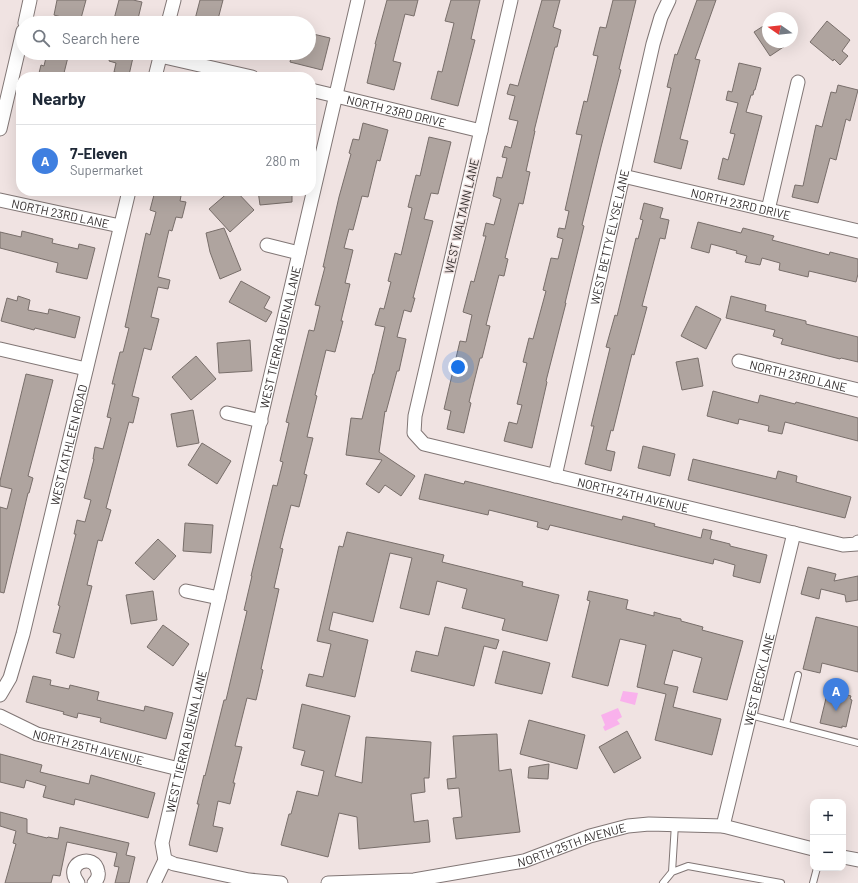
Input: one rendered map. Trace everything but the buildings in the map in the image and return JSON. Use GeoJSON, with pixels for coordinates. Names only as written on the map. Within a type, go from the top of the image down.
{"type":"FeatureCollection","features":[{"type":"Feature","properties":{"kind":"street"},"geometry":{"type":"LineString","coordinates":[[27,16],[30,0]]}},
{"type":"Feature","properties":{"kind":"street"},"geometry":{"type":"LineString","coordinates":[[170,16],[174,0]]}},
{"type":"Feature","properties":{"kind":"street","name":"WEST TIERRA BUENA LANE"},"geometry":{"type":"LineString","coordinates":[[316,183],[358,0]]}},
{"type":"Feature","properties":{"kind":"street","name":"WEST WALTANN LANE"},"geometry":{"type":"LineString","coordinates":[[414,433],[415,416],[511,0]]}},
{"type":"Feature","properties":{"kind":"street","name":"WEST BETTY ELYSE LANE"},"geometry":{"type":"LineString","coordinates":[[554,476],[653,44],[661,16],[670,0]]}},
{"type":"Feature","properties":{"kind":"street"},"geometry":{"type":"LineString","coordinates":[[0,129],[16,60]]}},
{"type":"Feature","properties":{"kind":"street"},"geometry":{"type":"LineString","coordinates":[[157,72],[160,60]]}},
{"type":"Feature","properties":{"kind":"street"},"geometry":{"type":"LineString","coordinates":[[182,60],[231,72]]}},
{"type":"Feature","properties":{"kind":"street"},"geometry":{"type":"LineString","coordinates":[[768,210],[798,82]]}},
{"type":"Feature","properties":{"kind":"street","name":"NORTH 23RD DRIVE"},"geometry":{"type":"LineString","coordinates":[[316,91],[481,130]]}},
{"type":"Feature","properties":{"kind":"street","name":"NORTH 23RD DRIVE"},"geometry":{"type":"LineString","coordinates":[[623,176],[858,231]]}},
{"type":"Feature","properties":{"kind":"street","name":"WEST KATHLEEN ROAD"},"geometry":{"type":"LineString","coordinates":[[0,695],[10,678],[23,634],[128,196]]}},
{"type":"Feature","properties":{"kind":"street","name":"WEST TIERRA BUENA LANE"},"geometry":{"type":"LineString","coordinates":[[165,860],[162,843],[313,196]]}},
{"type":"Feature","properties":{"kind":"street","name":"NORTH 23RD LANE"},"geometry":{"type":"LineString","coordinates":[[0,200],[120,226]]}},
{"type":"Feature","properties":{"kind":"street","name":"WEST TIERRA BUENA LANE"},"geometry":{"type":"LineString","coordinates":[[267,245],[300,253]]}},
{"type":"Feature","properties":{"kind":"street"},"geometry":{"type":"LineString","coordinates":[[0,349],[86,369]]}},
{"type":"Feature","properties":{"kind":"street","name":"NORTH 23RD LANE"},"geometry":{"type":"LineString","coordinates":[[739,361],[858,390]]}},
{"type":"Feature","properties":{"kind":"street","name":"WEST TIERRA BUENA LANE"},"geometry":{"type":"LineString","coordinates":[[227,413],[261,421]]}},
{"type":"Feature","properties":{"kind":"street","name":"NORTH 24TH AVENUE"},"geometry":{"type":"LineString","coordinates":[[414,433],[424,444],[843,545],[857,543]]}},
{"type":"Feature","properties":{"kind":"street","name":"WEST BECK LANE"},"geometry":{"type":"LineString","coordinates":[[723,826],[794,533]]}},
{"type":"Feature","properties":{"kind":"street"},"geometry":{"type":"LineString","coordinates":[[186,591],[219,598]]}},
{"type":"Feature","properties":{"kind":"street","name":"NORTH 25TH AVENUE"},"geometry":{"type":"LineString","coordinates":[[0,716],[37,734],[180,769]]}},
{"type":"Feature","properties":{"kind":"street","name":"NORTH 25TH AVENUE"},"geometry":{"type":"LineString","coordinates":[[328,883],[419,880],[524,861],[590,836],[628,826],[649,824],[723,826],[810,848]]}},
{"type":"Feature","properties":{"kind":"street"},"geometry":{"type":"LineString","coordinates":[[846,858],[858,860]]}},
{"type":"Feature","properties":{"kind":"street"},"geometry":{"type":"LineString","coordinates":[[78,883],[74,879],[73,872],[75,866],[80,862],[87,860],[98,868],[98,874],[94,883]]}},
{"type":"Feature","properties":{"kind":"street"},"geometry":{"type":"LineString","coordinates":[[154,883],[165,860],[174,864],[238,878],[281,883]]}},
{"type":"Feature","properties":{"kind":"lane"},"geometry":{"type":"LineString","coordinates":[[786,724],[798,675]]}},
{"type":"Feature","properties":{"kind":"lane"},"geometry":{"type":"LineString","coordinates":[[750,715],[858,742]]}},
{"type":"Feature","properties":{"kind":"lane"},"geometry":{"type":"LineString","coordinates":[[672,872],[675,824]]}},
{"type":"Feature","properties":{"kind":"lane"},"geometry":{"type":"LineString","coordinates":[[663,883],[672,872],[688,866],[781,883]]}},
{"type":"Feature","properties":{"kind":"lane"},"geometry":{"type":"LineString","coordinates":[[813,883],[816,871]]}},
{"type":"Feature","properties":{"kind":"shaded area"},"geometry":{"type":"Polygon","coordinates":[[[623,691],[638,693],[635,705],[620,701],[623,691]]]}},
{"type":"Feature","properties":{"kind":"shaded area"},"geometry":{"type":"Polygon","coordinates":[[[618,708],[622,717],[617,720],[620,724],[605,731],[603,727],[605,725],[601,715],[618,708]]]}},
{"type":"Feature","properties":{"kind":"place","name":"7-Eleven"},"geometry":{"type":"Point","coordinates":[836,711]}}]}
